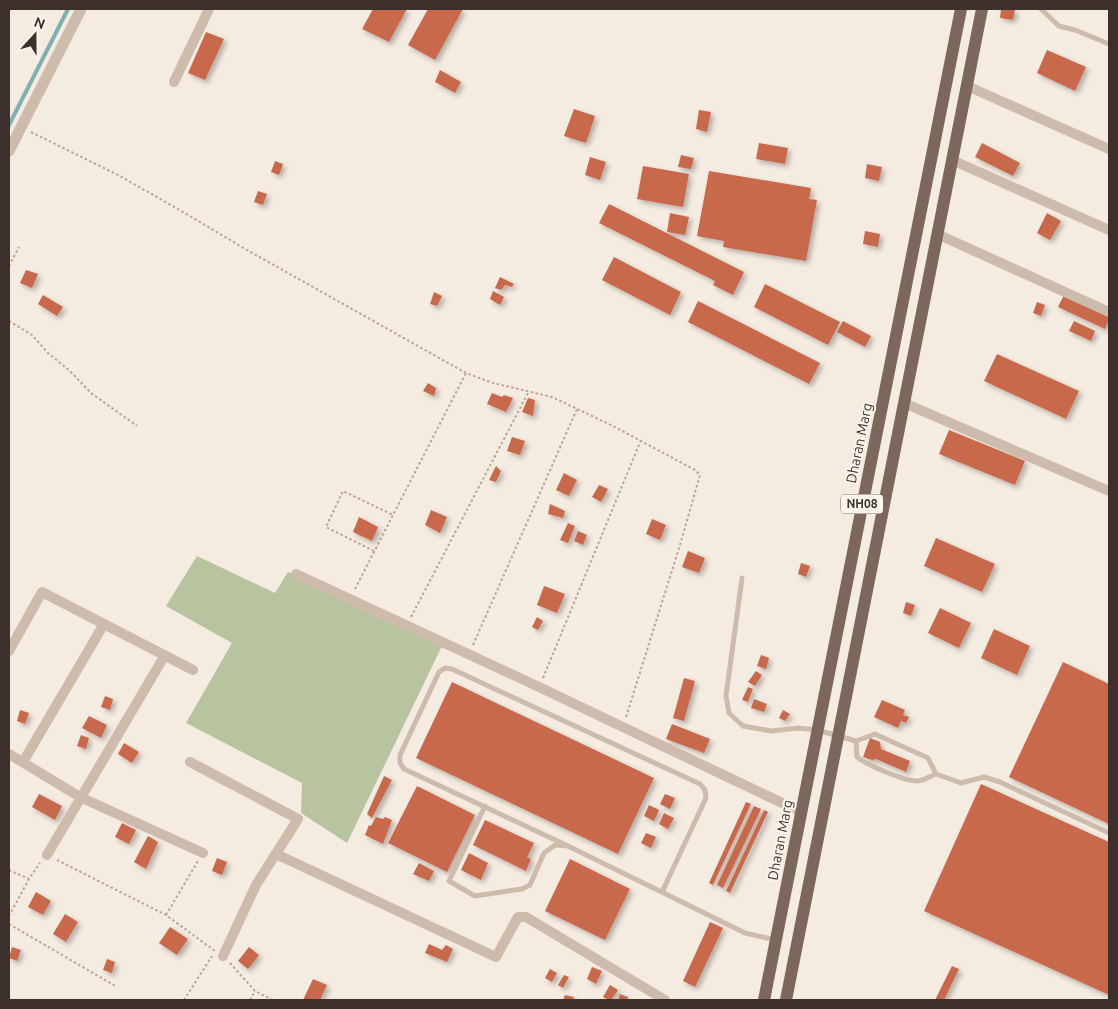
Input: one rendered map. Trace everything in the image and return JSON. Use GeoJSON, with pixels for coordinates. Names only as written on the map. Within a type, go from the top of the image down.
{"type":"FeatureCollection","features":[{"type":"Feature","properties":{"kind":"main road","name":"Dharan Marg"},"geometry":{"type":"LineString","coordinates":[[764,1000],[961,9]]}},
{"type":"Feature","properties":{"kind":"main road","name":"NH08"},"geometry":{"type":"LineString","coordinates":[[786,1000],[982,9]]}},
{"type":"Feature","properties":{"kind":"street"},"geometry":{"type":"LineString","coordinates":[[9,151],[81,9]]}},
{"type":"Feature","properties":{"kind":"street"},"geometry":{"type":"LineString","coordinates":[[174,82],[209,9]]}},
{"type":"Feature","properties":{"kind":"street"},"geometry":{"type":"LineString","coordinates":[[967,86],[1109,149]]}},
{"type":"Feature","properties":{"kind":"street"},"geometry":{"type":"LineString","coordinates":[[952,160],[1109,230]]}},
{"type":"Feature","properties":{"kind":"street"},"geometry":{"type":"LineString","coordinates":[[938,234],[1109,312]]}},
{"type":"Feature","properties":{"kind":"street"},"geometry":{"type":"LineString","coordinates":[[904,402],[1109,491]]}},
{"type":"Feature","properties":{"kind":"street"},"geometry":{"type":"LineString","coordinates":[[296,574],[801,812]]}},
{"type":"Feature","properties":{"kind":"street"},"geometry":{"type":"LineString","coordinates":[[9,651],[42,592],[193,670]]}},
{"type":"Feature","properties":{"kind":"street"},"geometry":{"type":"LineString","coordinates":[[23,762],[104,624]]}},
{"type":"Feature","properties":{"kind":"street"},"geometry":{"type":"LineString","coordinates":[[47,855],[165,655]]}},
{"type":"Feature","properties":{"kind":"street"},"geometry":{"type":"LineString","coordinates":[[9,754],[80,797],[203,853]]}},
{"type":"Feature","properties":{"kind":"street"},"geometry":{"type":"LineString","coordinates":[[190,762],[298,819],[256,885],[219,954]]}},
{"type":"Feature","properties":{"kind":"street"},"geometry":{"type":"LineString","coordinates":[[276,854],[496,958],[518,917],[526,917],[665,1000]]}},
{"type":"Feature","properties":{"kind":"lane"},"geometry":{"type":"LineString","coordinates":[[1041,9],[1059,26],[1075,30],[1109,44]]}},
{"type":"Feature","properties":{"kind":"lane"},"geometry":{"type":"LineString","coordinates":[[742,578],[726,696],[730,713],[744,726],[771,731],[798,728],[817,730],[856,741],[875,734],[928,758],[936,774]]}},
{"type":"Feature","properties":{"kind":"lane"},"geometry":{"type":"LineString","coordinates":[[662,892],[706,798],[705,790],[700,784],[452,669],[445,668],[439,672],[400,755],[400,763],[404,768],[745,933],[776,940]]}},
{"type":"Feature","properties":{"kind":"lane"},"geometry":{"type":"LineString","coordinates":[[856,741],[857,757],[865,763],[904,778],[918,781],[936,774],[961,783],[984,777],[1109,833]]}},
{"type":"Feature","properties":{"kind":"lane"},"geometry":{"type":"LineString","coordinates":[[485,806],[449,881],[475,896],[530,885],[544,852],[555,845],[568,846]]}},
{"type":"Feature","properties":{"kind":"path"},"geometry":{"type":"LineString","coordinates":[[21,127],[126,180],[466,373],[493,383],[552,397],[641,440],[695,470],[700,475],[623,727]]}},
{"type":"Feature","properties":{"kind":"path"},"geometry":{"type":"LineString","coordinates":[[9,266],[18,247]]}},
{"type":"Feature","properties":{"kind":"path"},"geometry":{"type":"LineString","coordinates":[[9,321],[32,335],[48,353],[70,371],[91,393],[138,426]]}},
{"type":"Feature","properties":{"kind":"path"},"geometry":{"type":"LineString","coordinates":[[350,599],[466,373]]}},
{"type":"Feature","properties":{"kind":"path"},"geometry":{"type":"LineString","coordinates":[[406,626],[528,392]]}},
{"type":"Feature","properties":{"kind":"path"},"geometry":{"type":"LineString","coordinates":[[469,654],[577,410]]}},
{"type":"Feature","properties":{"kind":"path"},"geometry":{"type":"LineString","coordinates":[[539,687],[641,440]]}},
{"type":"Feature","properties":{"kind":"path"},"geometry":{"type":"LineString","coordinates":[[374,551],[326,527],[343,491],[393,514]]}},
{"type":"Feature","properties":{"kind":"path"},"geometry":{"type":"LineString","coordinates":[[166,915],[203,853]]}},
{"type":"Feature","properties":{"kind":"path"},"geometry":{"type":"LineString","coordinates":[[9,916],[29,879],[47,855],[166,915],[219,954],[255,991],[273,1000]]}},
{"type":"Feature","properties":{"kind":"path"},"geometry":{"type":"LineString","coordinates":[[9,870],[29,879]]}},
{"type":"Feature","properties":{"kind":"path"},"geometry":{"type":"LineString","coordinates":[[9,924],[117,987]]}},
{"type":"Feature","properties":{"kind":"path"},"geometry":{"type":"LineString","coordinates":[[184,1000],[219,954]]}},
{"type":"Feature","properties":{"kind":"path"},"geometry":{"type":"LineString","coordinates":[[250,1000],[255,991]]}},
{"type":"Feature","properties":{"kind":"green space"},"geometry":{"type":"Polygon","coordinates":[[[197,556],[275,593],[288,572],[442,646],[347,843],[301,813],[302,783],[186,723],[232,643],[166,606],[197,556]]]}},
{"type":"Feature","properties":{"kind":"building"},"geometry":{"type":"Polygon","coordinates":[[[373,9],[407,9],[389,42],[362,29],[373,9]]]}},
{"type":"Feature","properties":{"kind":"building"},"geometry":{"type":"Polygon","coordinates":[[[428,9],[463,9],[435,60],[408,45],[428,9]]]}},
{"type":"Feature","properties":{"kind":"building"},"geometry":{"type":"Polygon","coordinates":[[[1001,9],[1015,9],[1013,20],[1000,18],[1001,9]]]}},
{"type":"Feature","properties":{"kind":"building"},"geometry":{"type":"Polygon","coordinates":[[[206,32],[224,39],[205,80],[188,73],[206,32]]]}},
{"type":"Feature","properties":{"kind":"building"},"geometry":{"type":"Polygon","coordinates":[[[1047,50],[1086,67],[1075,91],[1037,73],[1047,50]]]}},
{"type":"Feature","properties":{"kind":"building"},"geometry":{"type":"Polygon","coordinates":[[[440,70],[461,82],[455,93],[435,82],[440,70]]]}},
{"type":"Feature","properties":{"kind":"building"},"geometry":{"type":"Polygon","coordinates":[[[574,109],[595,116],[586,143],[564,136],[574,109]]]}},
{"type":"Feature","properties":{"kind":"building"},"geometry":{"type":"Polygon","coordinates":[[[699,110],[711,112],[707,132],[696,129],[699,110]]]}},
{"type":"Feature","properties":{"kind":"building"},"geometry":{"type":"Polygon","coordinates":[[[759,143],[788,148],[785,164],[756,159],[759,143]]]}},
{"type":"Feature","properties":{"kind":"building"},"geometry":{"type":"Polygon","coordinates":[[[982,143],[1020,163],[1013,176],[975,157],[982,143]]]}},
{"type":"Feature","properties":{"kind":"building"},"geometry":{"type":"Polygon","coordinates":[[[681,155],[694,158],[691,169],[678,167],[681,155]]]}},
{"type":"Feature","properties":{"kind":"building"},"geometry":{"type":"Polygon","coordinates":[[[590,157],[606,162],[600,180],[585,175],[590,157]]]}},
{"type":"Feature","properties":{"kind":"building"},"geometry":{"type":"Polygon","coordinates":[[[275,161],[283,164],[279,175],[271,172],[275,161]]]}},
{"type":"Feature","properties":{"kind":"building"},"geometry":{"type":"Polygon","coordinates":[[[867,164],[882,167],[879,181],[865,178],[867,164]]]}},
{"type":"Feature","properties":{"kind":"building"},"geometry":{"type":"Polygon","coordinates":[[[643,166],[689,174],[683,207],[637,199],[643,166]]]}},
{"type":"Feature","properties":{"kind":"building"},"geometry":{"type":"Polygon","coordinates":[[[709,171],[811,188],[809,199],[817,200],[806,261],[723,247],[724,241],[697,236],[709,171]]]}},
{"type":"Feature","properties":{"kind":"building"},"geometry":{"type":"Polygon","coordinates":[[[258,191],[267,194],[263,205],[254,202],[258,191]]]}},
{"type":"Feature","properties":{"kind":"building"},"geometry":{"type":"Polygon","coordinates":[[[609,204],[744,272],[733,295],[713,285],[715,281],[599,223],[609,204]]]}},
{"type":"Feature","properties":{"kind":"building"},"geometry":{"type":"Polygon","coordinates":[[[670,213],[689,217],[685,235],[667,232],[670,213]]]}},
{"type":"Feature","properties":{"kind":"building"},"geometry":{"type":"Polygon","coordinates":[[[1047,213],[1061,221],[1050,240],[1037,233],[1047,213]]]}},
{"type":"Feature","properties":{"kind":"building"},"geometry":{"type":"Polygon","coordinates":[[[865,231],[880,234],[878,247],[863,244],[865,231]]]}},
{"type":"Feature","properties":{"kind":"building"},"geometry":{"type":"Polygon","coordinates":[[[614,257],[681,292],[670,315],[602,280],[614,257]]]}},
{"type":"Feature","properties":{"kind":"building"},"geometry":{"type":"Polygon","coordinates":[[[26,270],[38,274],[32,288],[20,283],[26,270]]]}},
{"type":"Feature","properties":{"kind":"building"},"geometry":{"type":"Polygon","coordinates":[[[500,277],[514,284],[512,287],[505,285],[501,290],[495,288],[500,277]]]}},
{"type":"Feature","properties":{"kind":"building"},"geometry":{"type":"Polygon","coordinates":[[[765,284],[840,322],[828,345],[754,307],[765,284]]]}},
{"type":"Feature","properties":{"kind":"building"},"geometry":{"type":"Polygon","coordinates":[[[493,291],[504,297],[500,305],[490,299],[493,291]]]}},
{"type":"Feature","properties":{"kind":"building"},"geometry":{"type":"Polygon","coordinates":[[[434,292],[442,296],[437,306],[430,304],[434,292]]]}},
{"type":"Feature","properties":{"kind":"building"},"geometry":{"type":"Polygon","coordinates":[[[43,295],[63,307],[57,316],[38,304],[43,295]]]}},
{"type":"Feature","properties":{"kind":"building"},"geometry":{"type":"Polygon","coordinates":[[[1064,295],[1109,316],[1105,329],[1058,307],[1064,295]]]}},
{"type":"Feature","properties":{"kind":"building"},"geometry":{"type":"Polygon","coordinates":[[[698,301],[820,363],[809,384],[688,322],[698,301]]]}},
{"type":"Feature","properties":{"kind":"building"},"geometry":{"type":"Polygon","coordinates":[[[1037,302],[1045,305],[1041,316],[1033,313],[1037,302]]]}},
{"type":"Feature","properties":{"kind":"building"},"geometry":{"type":"Polygon","coordinates":[[[843,321],[871,336],[865,347],[837,332],[843,321]]]}},
{"type":"Feature","properties":{"kind":"building"},"geometry":{"type":"Polygon","coordinates":[[[1074,321],[1095,331],[1091,341],[1069,331],[1074,321]]]}},
{"type":"Feature","properties":{"kind":"building"},"geometry":{"type":"Polygon","coordinates":[[[997,354],[1079,391],[1066,419],[984,381],[997,354]]]}},
{"type":"Feature","properties":{"kind":"building"},"geometry":{"type":"Polygon","coordinates":[[[428,383],[436,388],[434,396],[423,391],[428,383]]]}},
{"type":"Feature","properties":{"kind":"building"},"geometry":{"type":"Polygon","coordinates":[[[492,393],[502,397],[504,395],[513,398],[506,412],[487,404],[492,393]]]}},
{"type":"Feature","properties":{"kind":"building"},"geometry":{"type":"Polygon","coordinates":[[[528,398],[535,400],[533,416],[522,412],[528,398]]]}},
{"type":"Feature","properties":{"kind":"building"},"geometry":{"type":"Polygon","coordinates":[[[949,430],[1025,461],[1015,485],[939,454],[949,430]]]}},
{"type":"Feature","properties":{"kind":"building"},"geometry":{"type":"Polygon","coordinates":[[[512,437],[525,441],[520,455],[507,451],[512,437]]]}},
{"type":"Feature","properties":{"kind":"building"},"geometry":{"type":"Polygon","coordinates":[[[496,466],[501,471],[496,482],[489,480],[496,466]]]}},
{"type":"Feature","properties":{"kind":"building"},"geometry":{"type":"Polygon","coordinates":[[[564,473],[577,480],[569,496],[556,490],[564,473]]]}},
{"type":"Feature","properties":{"kind":"building"},"geometry":{"type":"Polygon","coordinates":[[[599,485],[608,489],[601,502],[592,497],[599,485]]]}},
{"type":"Feature","properties":{"kind":"building"},"geometry":{"type":"Polygon","coordinates":[[[550,504],[565,511],[563,518],[548,514],[550,504]]]}},
{"type":"Feature","properties":{"kind":"building"},"geometry":{"type":"Polygon","coordinates":[[[431,510],[447,517],[440,533],[425,525],[431,510]]]}},
{"type":"Feature","properties":{"kind":"building"},"geometry":{"type":"Polygon","coordinates":[[[359,517],[378,527],[372,541],[353,532],[359,517]]]}},
{"type":"Feature","properties":{"kind":"building"},"geometry":{"type":"Polygon","coordinates":[[[652,519],[666,525],[660,540],[646,534],[652,519]]]}},
{"type":"Feature","properties":{"kind":"building"},"geometry":{"type":"Polygon","coordinates":[[[568,523],[575,526],[568,543],[560,540],[568,523]]]}},
{"type":"Feature","properties":{"kind":"building"},"geometry":{"type":"Polygon","coordinates":[[[578,531],[587,535],[583,545],[574,541],[578,531]]]}},
{"type":"Feature","properties":{"kind":"building"},"geometry":{"type":"Polygon","coordinates":[[[936,538],[995,564],[982,592],[924,566],[936,538]]]}},
{"type":"Feature","properties":{"kind":"building"},"geometry":{"type":"Polygon","coordinates":[[[688,551],[705,558],[699,573],[682,567],[688,551]]]}},
{"type":"Feature","properties":{"kind":"building"},"geometry":{"type":"Polygon","coordinates":[[[801,563],[810,566],[806,577],[798,574],[801,563]]]}},
{"type":"Feature","properties":{"kind":"building"},"geometry":{"type":"Polygon","coordinates":[[[544,586],[565,594],[557,613],[537,605],[544,586]]]}},
{"type":"Feature","properties":{"kind":"building"},"geometry":{"type":"Polygon","coordinates":[[[906,602],[915,605],[911,616],[903,613],[906,602]]]}},
{"type":"Feature","properties":{"kind":"building"},"geometry":{"type":"Polygon","coordinates":[[[940,608],[971,623],[959,648],[928,633],[940,608]]]}},
{"type":"Feature","properties":{"kind":"building"},"geometry":{"type":"Polygon","coordinates":[[[537,617],[543,621],[538,630],[532,627],[537,617]]]}},
{"type":"Feature","properties":{"kind":"building"},"geometry":{"type":"Polygon","coordinates":[[[994,629],[1030,646],[1017,675],[981,658],[994,629]]]}},
{"type":"Feature","properties":{"kind":"building"},"geometry":{"type":"Polygon","coordinates":[[[761,655],[769,658],[766,669],[757,666],[761,655]]]}},
{"type":"Feature","properties":{"kind":"building"},"geometry":{"type":"Polygon","coordinates":[[[1063,662],[1109,684],[1109,824],[1009,777],[1063,662]]]}},
{"type":"Feature","properties":{"kind":"building"},"geometry":{"type":"Polygon","coordinates":[[[756,671],[762,675],[755,686],[748,682],[756,671]]]}},
{"type":"Feature","properties":{"kind":"building"},"geometry":{"type":"Polygon","coordinates":[[[684,678],[695,681],[684,721],[673,718],[684,678]]]}},
{"type":"Feature","properties":{"kind":"building"},"geometry":{"type":"Polygon","coordinates":[[[452,682],[654,778],[618,854],[416,758],[452,682]]]}},
{"type":"Feature","properties":{"kind":"building"},"geometry":{"type":"Polygon","coordinates":[[[748,687],[753,689],[748,702],[742,700],[748,687]]]}},
{"type":"Feature","properties":{"kind":"building"},"geometry":{"type":"Polygon","coordinates":[[[105,696],[113,699],[110,710],[101,707],[105,696]]]}},
{"type":"Feature","properties":{"kind":"building"},"geometry":{"type":"Polygon","coordinates":[[[754,699],[767,704],[764,712],[751,708],[754,699]]]}},
{"type":"Feature","properties":{"kind":"building"},"geometry":{"type":"Polygon","coordinates":[[[882,700],[905,710],[903,715],[909,717],[906,723],[901,721],[898,728],[874,717],[882,700]]]}},
{"type":"Feature","properties":{"kind":"building"},"geometry":{"type":"Polygon","coordinates":[[[20,710],[29,713],[25,724],[17,721],[20,710]]]}},
{"type":"Feature","properties":{"kind":"building"},"geometry":{"type":"Polygon","coordinates":[[[783,710],[790,714],[785,721],[779,718],[783,710]]]}},
{"type":"Feature","properties":{"kind":"building"},"geometry":{"type":"Polygon","coordinates":[[[89,716],[107,725],[101,738],[82,728],[89,716]]]}},
{"type":"Feature","properties":{"kind":"building"},"geometry":{"type":"Polygon","coordinates":[[[672,724],[710,739],[704,753],[666,739],[672,724]]]}},
{"type":"Feature","properties":{"kind":"building"},"geometry":{"type":"Polygon","coordinates":[[[81,735],[89,738],[86,749],[77,746],[81,735]]]}},
{"type":"Feature","properties":{"kind":"building"},"geometry":{"type":"Polygon","coordinates":[[[870,738],[880,742],[881,749],[910,761],[906,772],[876,759],[872,760],[863,757],[870,738]]]}},
{"type":"Feature","properties":{"kind":"building"},"geometry":{"type":"Polygon","coordinates":[[[124,743],[139,752],[132,763],[118,754],[124,743]]]}},
{"type":"Feature","properties":{"kind":"building"},"geometry":{"type":"Polygon","coordinates":[[[384,776],[392,780],[372,818],[367,814],[384,776]]]}},
{"type":"Feature","properties":{"kind":"building"},"geometry":{"type":"Polygon","coordinates":[[[981,784],[1109,842],[1109,995],[924,911],[981,784]]]}},
{"type":"Feature","properties":{"kind":"building"},"geometry":{"type":"Polygon","coordinates":[[[417,786],[475,815],[447,872],[388,843],[417,786]]]}},
{"type":"Feature","properties":{"kind":"building"},"geometry":{"type":"Polygon","coordinates":[[[39,794],[62,806],[55,820],[32,807],[39,794]]]}},
{"type":"Feature","properties":{"kind":"building"},"geometry":{"type":"Polygon","coordinates":[[[665,794],[675,798],[670,809],[660,804],[665,794]]]}},
{"type":"Feature","properties":{"kind":"building"},"geometry":{"type":"Polygon","coordinates":[[[746,802],[751,804],[713,885],[709,883],[746,802]]]}},
{"type":"Feature","properties":{"kind":"building"},"geometry":{"type":"Polygon","coordinates":[[[649,805],[659,810],[654,821],[644,816],[649,805]]]}},
{"type":"Feature","properties":{"kind":"building"},"geometry":{"type":"Polygon","coordinates":[[[754,806],[761,809],[723,888],[717,885],[754,806]]]}},
{"type":"Feature","properties":{"kind":"building"},"geometry":{"type":"Polygon","coordinates":[[[764,810],[768,812],[730,893],[726,891],[764,810]]]}},
{"type":"Feature","properties":{"kind":"building"},"geometry":{"type":"Polygon","coordinates":[[[664,813],[674,818],[668,829],[659,824],[664,813]]]}},
{"type":"Feature","properties":{"kind":"building"},"geometry":{"type":"Polygon","coordinates":[[[376,817],[383,819],[385,817],[392,820],[383,844],[365,835],[369,825],[371,826],[376,817]]]}},
{"type":"Feature","properties":{"kind":"building"},"geometry":{"type":"Polygon","coordinates":[[[485,820],[534,843],[527,857],[531,859],[526,871],[473,845],[485,820]]]}},
{"type":"Feature","properties":{"kind":"building"},"geometry":{"type":"Polygon","coordinates":[[[122,823],[136,830],[129,844],[115,837],[122,823]]]}},
{"type":"Feature","properties":{"kind":"building"},"geometry":{"type":"Polygon","coordinates":[[[646,833],[656,837],[651,848],[641,843],[646,833]]]}},
{"type":"Feature","properties":{"kind":"building"},"geometry":{"type":"Polygon","coordinates":[[[148,836],[158,842],[146,869],[134,862],[148,836]]]}},
{"type":"Feature","properties":{"kind":"building"},"geometry":{"type":"Polygon","coordinates":[[[469,853],[488,863],[481,880],[461,870],[469,853]]]}},
{"type":"Feature","properties":{"kind":"building"},"geometry":{"type":"Polygon","coordinates":[[[217,858],[227,862],[222,875],[212,871],[217,858]]]}},
{"type":"Feature","properties":{"kind":"building"},"geometry":{"type":"Polygon","coordinates":[[[570,859],[630,889],[605,940],[545,911],[570,859]]]}},
{"type":"Feature","properties":{"kind":"building"},"geometry":{"type":"Polygon","coordinates":[[[419,863],[434,871],[429,881],[413,874],[419,863]]]}},
{"type":"Feature","properties":{"kind":"building"},"geometry":{"type":"Polygon","coordinates":[[[36,892],[51,901],[43,915],[28,907],[36,892]]]}},
{"type":"Feature","properties":{"kind":"building"},"geometry":{"type":"Polygon","coordinates":[[[65,914],[78,922],[66,942],[53,934],[65,914]]]}},
{"type":"Feature","properties":{"kind":"building"},"geometry":{"type":"Polygon","coordinates":[[[710,922],[723,928],[695,987],[683,981],[710,922]]]}},
{"type":"Feature","properties":{"kind":"building"},"geometry":{"type":"Polygon","coordinates":[[[170,927],[188,939],[177,955],[159,943],[170,927]]]}},
{"type":"Feature","properties":{"kind":"building"},"geometry":{"type":"Polygon","coordinates":[[[429,944],[442,950],[446,945],[453,949],[447,962],[425,953],[429,944]]]}},
{"type":"Feature","properties":{"kind":"building"},"geometry":{"type":"Polygon","coordinates":[[[12,947],[21,950],[17,961],[9,958],[12,947]]]}},
{"type":"Feature","properties":{"kind":"building"},"geometry":{"type":"Polygon","coordinates":[[[249,947],[259,955],[248,969],[238,961],[249,947]]]}},
{"type":"Feature","properties":{"kind":"building"},"geometry":{"type":"Polygon","coordinates":[[[107,959],[115,962],[112,973],[103,970],[107,959]]]}},
{"type":"Feature","properties":{"kind":"building"},"geometry":{"type":"Polygon","coordinates":[[[952,966],[959,969],[944,1000],[935,1000],[952,966]]]}},
{"type":"Feature","properties":{"kind":"building"},"geometry":{"type":"Polygon","coordinates":[[[592,967],[602,971],[596,984],[587,979],[592,967]]]}},
{"type":"Feature","properties":{"kind":"building"},"geometry":{"type":"Polygon","coordinates":[[[550,969],[557,973],[552,982],[545,978],[550,969]]]}},
{"type":"Feature","properties":{"kind":"building"},"geometry":{"type":"Polygon","coordinates":[[[564,975],[569,977],[563,988],[558,985],[564,975]]]}},
{"type":"Feature","properties":{"kind":"building"},"geometry":{"type":"Polygon","coordinates":[[[313,979],[327,985],[320,1000],[303,1000],[313,979]]]}},
{"type":"Feature","properties":{"kind":"building"},"geometry":{"type":"Polygon","coordinates":[[[610,985],[618,990],[609,1000],[603,997],[610,985]]]}},
{"type":"Feature","properties":{"kind":"building"},"geometry":{"type":"Polygon","coordinates":[[[620,994],[628,997],[627,1000],[618,1000],[620,994]]]}},
{"type":"Feature","properties":{"kind":"building"},"geometry":{"type":"Polygon","coordinates":[[[565,995],[574,997],[573,1000],[563,1000],[565,995]]]}},
{"type":"Feature","properties":{"kind":"waterway"},"geometry":{"type":"LineString","coordinates":[[9,125],[68,9]]}}]}
